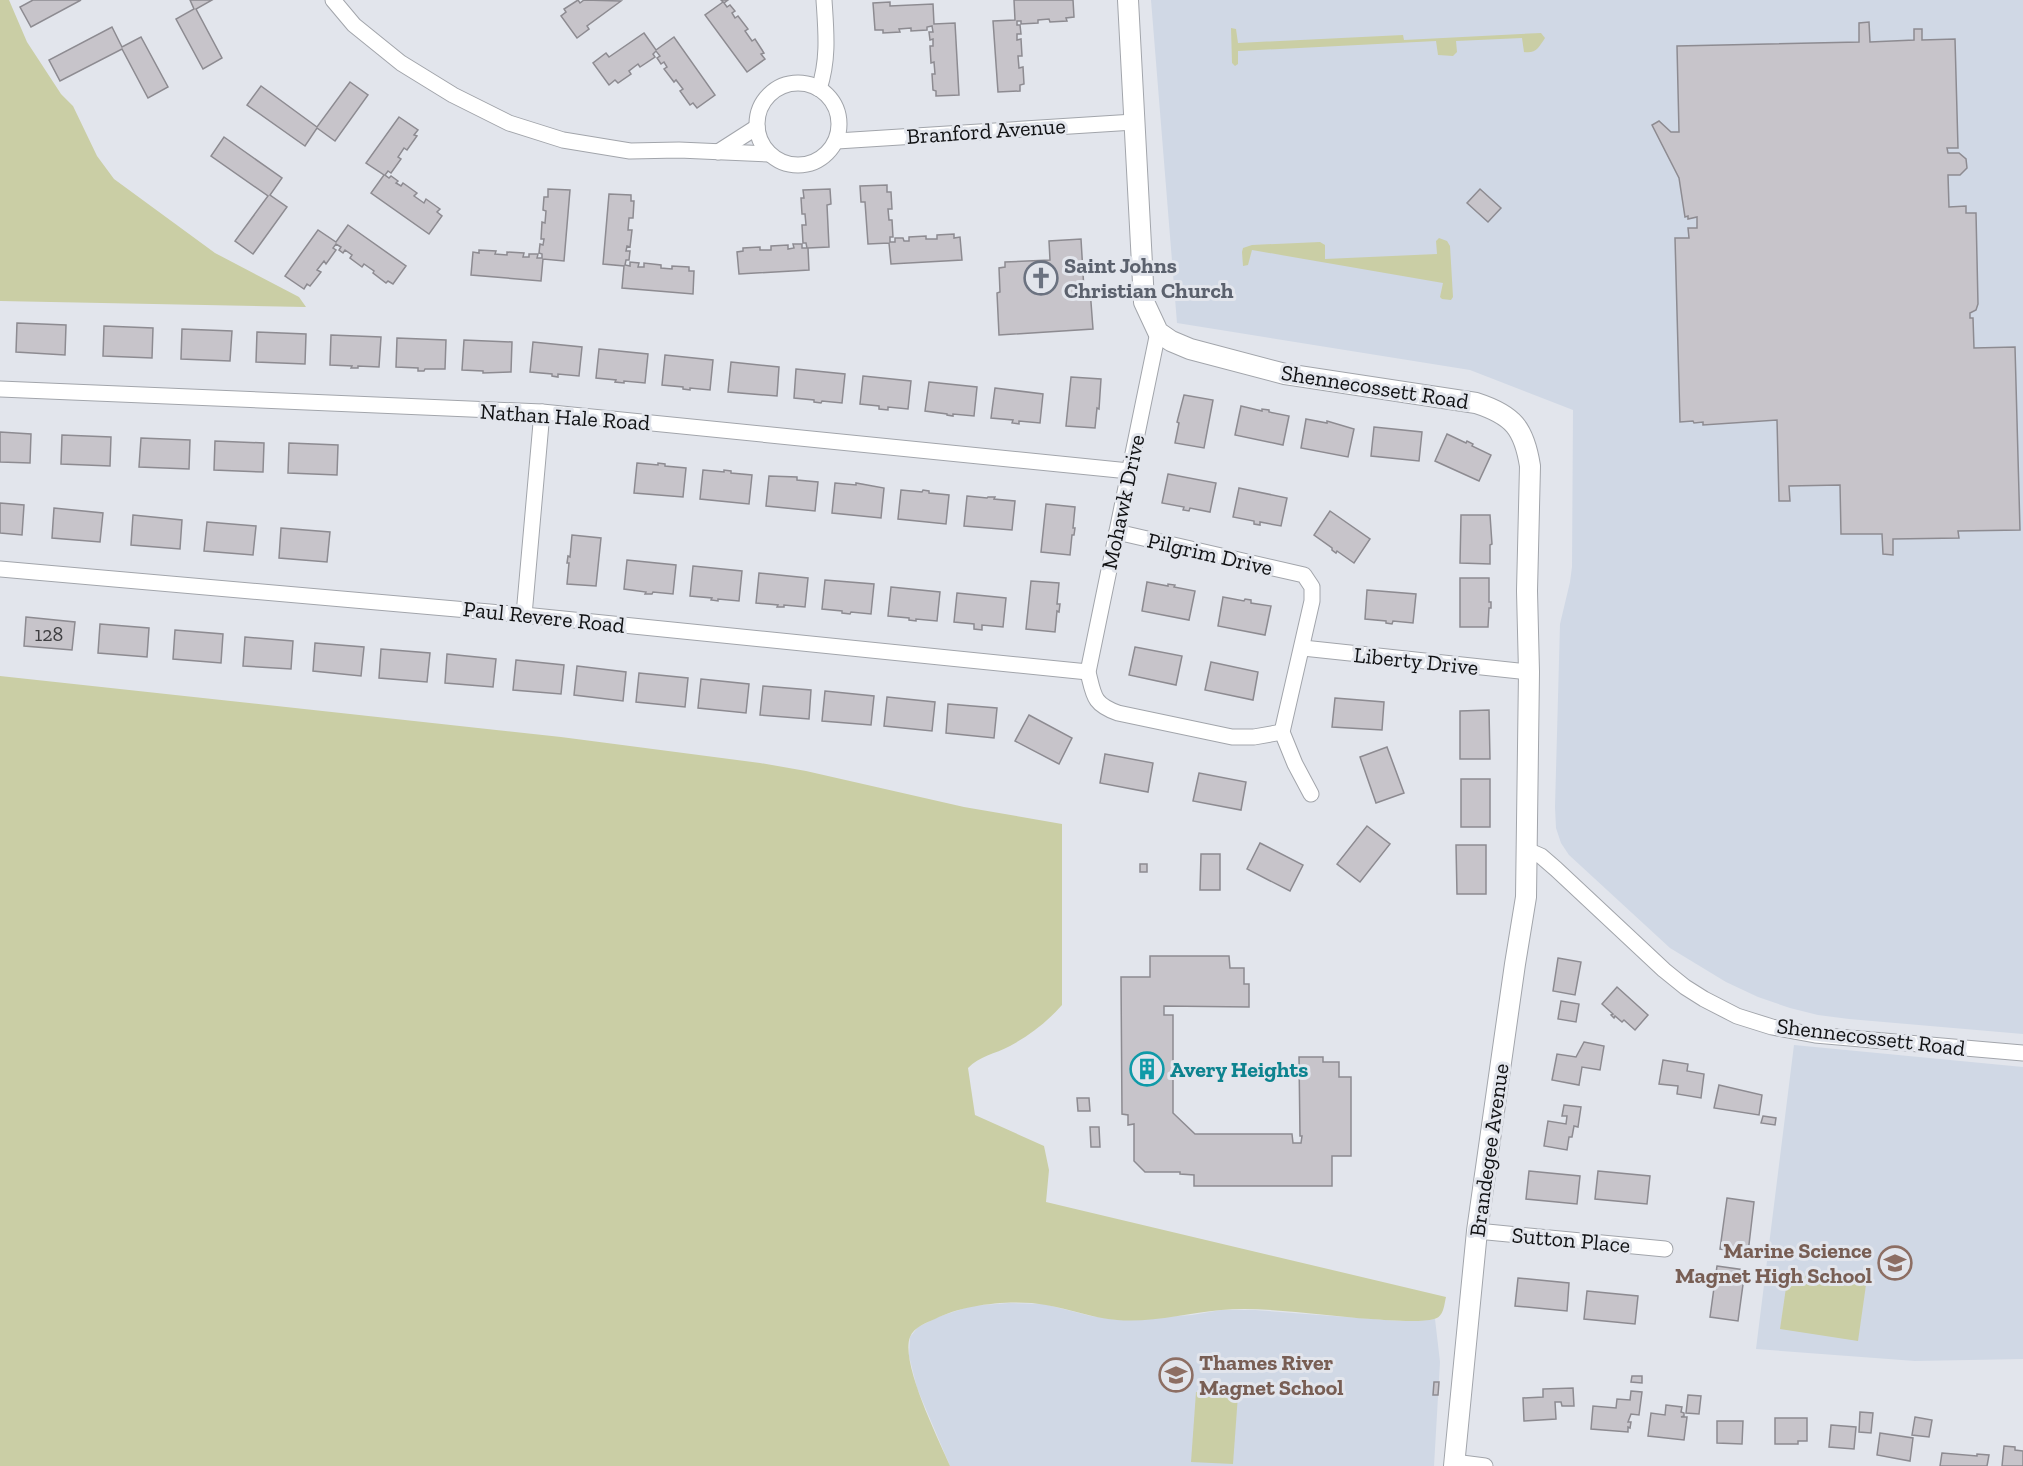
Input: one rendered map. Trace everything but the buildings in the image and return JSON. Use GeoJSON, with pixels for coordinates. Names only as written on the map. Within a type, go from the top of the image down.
{"type":"FeatureCollection","features":[{"type":"Feature","properties":{"kind":"street"},"geometry":{"type":"LineString","coordinates":[[333,0],[354,25],[402,63],[453,94],[509,123],[563,140],[630,151],[769,154]]}},
{"type":"Feature","properties":{"kind":"street"},"geometry":{"type":"LineString","coordinates":[[819,89],[825,72],[827,45],[824,0]]}},
{"type":"Feature","properties":{"kind":"street"},"geometry":{"type":"LineString","coordinates":[[1128,0],[1144,302],[1158,332]]}},
{"type":"Feature","properties":{"kind":"street"},"geometry":{"type":"LineString","coordinates":[[794,83],[807,84],[819,89],[830,98],[837,109],[840,134],[837,141],[821,158],[808,164],[794,165],[781,162],[769,154],[759,137],[758,114],[763,103],[771,93],[782,86],[794,83]]}},
{"type":"Feature","properties":{"kind":"street","name":"Branford Avenue"},"geometry":{"type":"LineString","coordinates":[[837,141],[1134,122]]}},
{"type":"Feature","properties":{"kind":"street"},"geometry":{"type":"LineString","coordinates":[[718,152],[757,127]]}},
{"type":"Feature","properties":{"kind":"street","name":"Mohawk Drive"},"geometry":{"type":"LineString","coordinates":[[1088,672],[1158,332]]}},
{"type":"Feature","properties":{"kind":"street","name":"Shennecossett Road"},"geometry":{"type":"LineString","coordinates":[[1158,332],[1171,341],[1190,349],[1285,374],[1464,400],[1487,406],[1511,421],[1520,431],[1530,466],[1527,591],[1528,843],[1664,970],[1712,1004],[1737,1016],[1772,1027],[1815,1035],[2023,1053]]}},
{"type":"Feature","properties":{"kind":"street","name":"Nathan Hale Road"},"geometry":{"type":"LineString","coordinates":[[0,389],[542,412],[1129,471]]}},
{"type":"Feature","properties":{"kind":"street"},"geometry":{"type":"LineString","coordinates":[[524,615],[542,412]]}},
{"type":"Feature","properties":{"kind":"street","name":"Pilgrim Drive"},"geometry":{"type":"LineString","coordinates":[[1117,532],[1304,575],[1312,587],[1312,601],[1303,648]]}},
{"type":"Feature","properties":{"kind":"street","name":"Paul Revere Road"},"geometry":{"type":"LineString","coordinates":[[0,569],[524,615],[1088,672]]}},
{"type":"Feature","properties":{"kind":"street"},"geometry":{"type":"LineString","coordinates":[[1303,648],[1282,732],[1311,794]]}},
{"type":"Feature","properties":{"kind":"street","name":"Liberty Drive"},"geometry":{"type":"LineString","coordinates":[[1303,648],[1529,672]]}},
{"type":"Feature","properties":{"kind":"street"},"geometry":{"type":"LineString","coordinates":[[1088,672],[1094,699],[1105,708],[1118,713],[1232,737],[1254,737],[1282,732]]}},
{"type":"Feature","properties":{"kind":"street","name":"Brandegee Avenue"},"geometry":{"type":"LineString","coordinates":[[1454,1464],[1477,1231],[1526,897],[1528,843]]}},
{"type":"Feature","properties":{"kind":"street","name":"Sutton Place"},"geometry":{"type":"LineString","coordinates":[[1477,1231],[1665,1249]]}},
{"type":"Feature","properties":{"kind":"street"},"geometry":{"type":"LineString","coordinates":[[1454,1464],[1485,1466]]}},
{"type":"Feature","properties":{"kind":"shaded area"},"geometry":{"type":"Polygon","coordinates":[[[1151,0],[2023,0],[2023,1034],[1818,1015],[1758,997],[1726,982],[1670,948],[1569,855],[1561,843],[1556,828],[1555,807],[1560,624],[1572,567],[1573,410],[1470,370],[1177,323],[1151,0]]]}},
{"type":"Feature","properties":{"kind":"shaded area","name":"Marine Science Magnet High School"},"geometry":{"type":"Polygon","coordinates":[[[1794,1045],[2023,1067],[2023,1359],[1915,1361],[1756,1349],[1794,1045]]]}},
{"type":"Feature","properties":{"kind":"shaded area","name":"Thames River Magnet School"},"geometry":{"type":"Polygon","coordinates":[[[1009,1303],[1044,1304],[1118,1320],[1192,1315],[1221,1310],[1255,1310],[1399,1321],[1435,1319],[1440,1362],[1434,1466],[950,1466],[917,1388],[909,1356],[910,1337],[918,1327],[938,1317],[971,1306],[1009,1303]]]}},
{"type":"Feature","properties":{"kind":"green space"},"geometry":{"type":"Polygon","coordinates":[[[0,0],[9,0],[27,42],[61,94],[73,106],[97,156],[114,179],[215,253],[299,297],[306,307],[0,301],[0,0]]]}},
{"type":"Feature","properties":{"kind":"green space"},"geometry":{"type":"Polygon","coordinates":[[[1231,28],[1236,29],[1238,43],[1403,35],[1404,40],[1541,33],[1545,38],[1532,52],[1524,52],[1522,38],[1456,41],[1457,52],[1453,56],[1438,55],[1436,41],[1238,51],[1238,64],[1235,66],[1232,63],[1231,28]]]}},
{"type":"Feature","properties":{"kind":"green space"},"geometry":{"type":"Polygon","coordinates":[[[1439,238],[1447,241],[1450,246],[1453,297],[1451,300],[1440,297],[1443,283],[1252,250],[1248,265],[1243,266],[1243,248],[1252,245],[1320,242],[1325,245],[1325,259],[1437,254],[1436,241],[1439,238]]]}},
{"type":"Feature","properties":{"kind":"green space"},"geometry":{"type":"Polygon","coordinates":[[[0,676],[561,737],[760,763],[806,771],[964,807],[1062,824],[1062,1005],[1044,1023],[1024,1037],[968,1068],[975,1115],[1044,1146],[1049,1170],[1046,1202],[1446,1297],[1443,1310],[1437,1318],[1412,1321],[1239,1309],[1130,1321],[1033,1303],[989,1304],[947,1314],[917,1328],[910,1337],[908,1349],[910,1364],[922,1402],[950,1466],[0,1466],[0,676]]]}},
{"type":"Feature","properties":{"kind":"green space"},"geometry":{"type":"Polygon","coordinates":[[[1788,1274],[1866,1285],[1858,1341],[1780,1329],[1788,1274]]]}},
{"type":"Feature","properties":{"kind":"green space"},"geometry":{"type":"Polygon","coordinates":[[[1196,1392],[1238,1395],[1233,1464],[1191,1462],[1196,1392]]]}},
{"type":"Feature","properties":{"kind":"place","name":"Saint Johns Christian Church"},"geometry":{"type":"Point","coordinates":[1041,278]}},
{"type":"Feature","properties":{"kind":"place","name":"Avery Heights"},"geometry":{"type":"Point","coordinates":[1147,1069]}},
{"type":"Feature","properties":{"kind":"place","name":"Marine Science Magnet High School"},"geometry":{"type":"Point","coordinates":[1895,1263]}},
{"type":"Feature","properties":{"kind":"place","name":"Thames River Magnet School"},"geometry":{"type":"Point","coordinates":[1176,1375]}}]}
